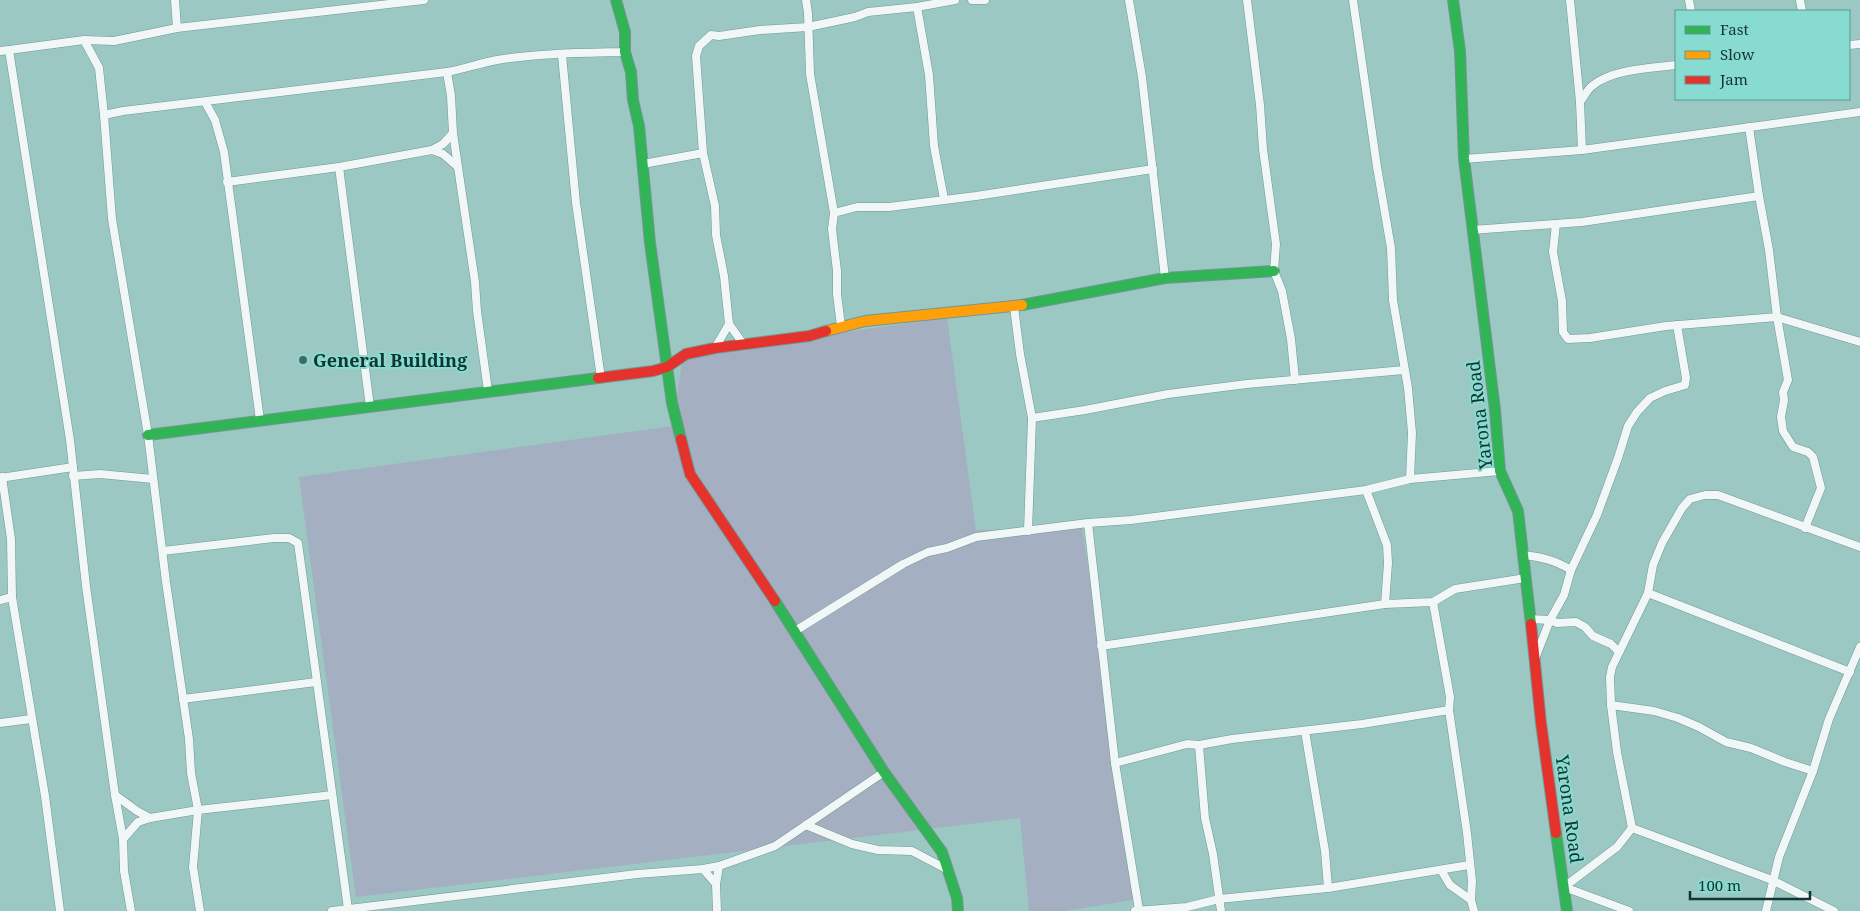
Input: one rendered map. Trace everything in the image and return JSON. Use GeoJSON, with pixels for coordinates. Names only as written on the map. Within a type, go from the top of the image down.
{"type":"FeatureCollection","features":[{"type":"Feature","properties":{"kind":"street"},"geometry":{"type":"LineString","coordinates":[[175,0],[177,28]]}},
{"type":"Feature","properties":{"kind":"street"},"geometry":{"type":"LineString","coordinates":[[0,51],[84,40],[114,41],[177,28],[424,0]]}},
{"type":"Feature","properties":{"kind":"street"},"geometry":{"type":"LineString","coordinates":[[616,0],[625,32],[625,52],[631,72],[643,164],[650,243],[672,403],[690,474],[795,631],[884,772],[942,852],[957,898],[958,911]]}},
{"type":"Feature","properties":{"kind":"street"},"geometry":{"type":"LineString","coordinates":[[806,0],[810,44],[810,74],[834,213],[832,230],[837,270],[836,294],[841,326]]}},
{"type":"Feature","properties":{"kind":"street"},"geometry":{"type":"LineString","coordinates":[[744,345],[729,324],[724,276],[716,235],[715,206],[703,153],[696,56],[699,46],[711,36],[808,27],[855,17],[868,12],[917,7],[955,0]]}},
{"type":"Feature","properties":{"kind":"street"},"geometry":{"type":"LineString","coordinates":[[972,0],[985,0]]}},
{"type":"Feature","properties":{"kind":"street"},"geometry":{"type":"LineString","coordinates":[[1128,0],[1142,77],[1165,278]]}},
{"type":"Feature","properties":{"kind":"street"},"geometry":{"type":"LineString","coordinates":[[1247,0],[1260,105],[1263,149],[1276,244],[1274,271],[1282,291],[1296,380]]}},
{"type":"Feature","properties":{"kind":"street"},"geometry":{"type":"LineString","coordinates":[[1353,0],[1377,167],[1391,248],[1392,300],[1408,388],[1412,433],[1410,479]]}},
{"type":"Feature","properties":{"kind":"street","name":"Yarona Road"},"geometry":{"type":"LineString","coordinates":[[1453,0],[1460,51],[1464,159],[1495,410],[1500,471],[1518,511],[1536,658],[1541,723],[1567,911]]}},
{"type":"Feature","properties":{"kind":"street"},"geometry":{"type":"LineString","coordinates":[[1570,0],[1580,102],[1582,150]]}},
{"type":"Feature","properties":{"kind":"street"},"geometry":{"type":"LineString","coordinates":[[917,7],[929,76],[934,146],[944,200]]}},
{"type":"Feature","properties":{"kind":"street"},"geometry":{"type":"LineString","coordinates":[[84,40],[99,68],[112,219],[148,435],[189,739],[198,810],[193,867],[200,911]]}},
{"type":"Feature","properties":{"kind":"street"},"geometry":{"type":"LineString","coordinates":[[9,50],[70,440],[86,586],[123,839],[124,871],[131,911]]}},
{"type":"Feature","properties":{"kind":"street"},"geometry":{"type":"LineString","coordinates":[[104,115],[123,111],[447,72],[495,60],[594,52],[625,52]]}},
{"type":"Feature","properties":{"kind":"street"},"geometry":{"type":"LineString","coordinates":[[562,55],[576,203],[601,378]]}},
{"type":"Feature","properties":{"kind":"street"},"geometry":{"type":"LineString","coordinates":[[1580,102],[1592,86],[1603,79],[1630,71],[1675,65]]}},
{"type":"Feature","properties":{"kind":"street"},"geometry":{"type":"LineString","coordinates":[[447,72],[451,96],[453,133],[475,282],[488,391]]}},
{"type":"Feature","properties":{"kind":"street"},"geometry":{"type":"LineString","coordinates":[[205,102],[215,120],[220,135],[260,420]]}},
{"type":"Feature","properties":{"kind":"street"},"geometry":{"type":"LineString","coordinates":[[1464,159],[1582,150],[1860,112]]}},
{"type":"Feature","properties":{"kind":"street"},"geometry":{"type":"LineString","coordinates":[[1749,127],[1758,196],[1769,250],[1777,318],[1788,380],[1783,392],[1784,400],[1781,417],[1783,431],[1794,447],[1808,452],[1813,457],[1821,488],[1805,528]]}},
{"type":"Feature","properties":{"kind":"street"},"geometry":{"type":"LineString","coordinates":[[228,182],[339,167],[432,150],[443,144],[453,133]]}},
{"type":"Feature","properties":{"kind":"street"},"geometry":{"type":"LineString","coordinates":[[432,150],[443,154],[458,167]]}},
{"type":"Feature","properties":{"kind":"street"},"geometry":{"type":"LineString","coordinates":[[643,164],[703,153]]}},
{"type":"Feature","properties":{"kind":"street"},"geometry":{"type":"LineString","coordinates":[[339,167],[370,407]]}},
{"type":"Feature","properties":{"kind":"street"},"geometry":{"type":"LineString","coordinates":[[834,213],[857,206],[889,207],[1031,189],[1153,169]]}},
{"type":"Feature","properties":{"kind":"street"},"geometry":{"type":"LineString","coordinates":[[1472,230],[1556,224],[1758,196]]}},
{"type":"Feature","properties":{"kind":"street"},"geometry":{"type":"LineString","coordinates":[[1556,224],[1553,252],[1562,301],[1563,332],[1568,339],[1590,338],[1666,326],[1777,318],[1860,342]]}},
{"type":"Feature","properties":{"kind":"street"},"geometry":{"type":"LineString","coordinates":[[148,435],[488,391],[653,372],[667,367],[686,354],[715,348],[809,336],[865,321],[1014,306],[1165,278],[1274,271]]}},
{"type":"Feature","properties":{"kind":"street"},"geometry":{"type":"LineString","coordinates":[[1014,306],[1020,354],[1032,418],[1028,531]]}},
{"type":"Feature","properties":{"kind":"street"},"geometry":{"type":"LineString","coordinates":[[715,348],[729,324]]}},
{"type":"Feature","properties":{"kind":"street"},"geometry":{"type":"LineString","coordinates":[[1536,658],[1550,620],[1564,595],[1571,570],[1597,515],[1628,426],[1637,412],[1650,398],[1685,385],[1686,378],[1678,325]]}},
{"type":"Feature","properties":{"kind":"street"},"geometry":{"type":"LineString","coordinates":[[1032,418],[1168,394],[1404,370]]}},
{"type":"Feature","properties":{"kind":"street"},"geometry":{"type":"LineString","coordinates":[[795,631],[903,564],[928,552],[948,548],[976,537],[1088,523],[1131,520],[1366,490],[1410,479],[1500,471]]}},
{"type":"Feature","properties":{"kind":"street"},"geometry":{"type":"LineString","coordinates":[[60,911],[45,796],[12,597],[11,539],[1,478],[73,472],[153,479]]}},
{"type":"Feature","properties":{"kind":"street"},"geometry":{"type":"LineString","coordinates":[[1366,490],[1387,545],[1388,563],[1385,604]]}},
{"type":"Feature","properties":{"kind":"street"},"geometry":{"type":"LineString","coordinates":[[1629,911],[1564,886],[1617,847],[1632,828],[1617,752],[1611,706],[1610,677],[1612,667],[1648,593],[1654,565],[1662,543],[1682,508],[1690,499],[1705,495],[1718,495],[1860,547]]}},
{"type":"Feature","properties":{"kind":"street"},"geometry":{"type":"LineString","coordinates":[[1088,523],[1115,763],[1137,911],[1187,907],[1219,899],[1328,888],[1469,865]]}},
{"type":"Feature","properties":{"kind":"street"},"geometry":{"type":"LineString","coordinates":[[163,552],[274,538],[288,538],[298,543],[348,909]]}},
{"type":"Feature","properties":{"kind":"street"},"geometry":{"type":"LineString","coordinates":[[1522,555],[1544,558],[1560,563],[1571,570]]}},
{"type":"Feature","properties":{"kind":"street"},"geometry":{"type":"LineString","coordinates":[[1101,646],[1385,604],[1433,602],[1455,589],[1526,578]]}},
{"type":"Feature","properties":{"kind":"street"},"geometry":{"type":"LineString","coordinates":[[1648,593],[1850,672]]}},
{"type":"Feature","properties":{"kind":"street"},"geometry":{"type":"LineString","coordinates":[[0,600],[12,597]]}},
{"type":"Feature","properties":{"kind":"street"},"geometry":{"type":"LineString","coordinates":[[1433,602],[1450,697],[1449,710],[1467,833],[1472,881],[1471,900],[1474,911]]}},
{"type":"Feature","properties":{"kind":"street"},"geometry":{"type":"LineString","coordinates":[[1530,618],[1557,622],[1576,622],[1585,627],[1593,636],[1611,644],[1619,652]]}},
{"type":"Feature","properties":{"kind":"street"},"geometry":{"type":"LineString","coordinates":[[1766,911],[1779,856],[1813,771],[1829,720],[1860,647]]}},
{"type":"Feature","properties":{"kind":"street"},"geometry":{"type":"LineString","coordinates":[[183,699],[316,682]]}},
{"type":"Feature","properties":{"kind":"street"},"geometry":{"type":"LineString","coordinates":[[1611,706],[1654,711],[1678,718],[1699,726],[1726,742],[1751,748],[1813,771]]}},
{"type":"Feature","properties":{"kind":"street"},"geometry":{"type":"LineString","coordinates":[[1115,763],[1187,744],[1199,745],[1449,710]]}},
{"type":"Feature","properties":{"kind":"street"},"geometry":{"type":"LineString","coordinates":[[0,723],[31,719]]}},
{"type":"Feature","properties":{"kind":"street"},"geometry":{"type":"LineString","coordinates":[[1304,731],[1325,851],[1328,888]]}},
{"type":"Feature","properties":{"kind":"street"},"geometry":{"type":"LineString","coordinates":[[1199,745],[1205,818],[1213,854],[1221,911]]}},
{"type":"Feature","properties":{"kind":"street"},"geometry":{"type":"LineString","coordinates":[[332,911],[637,874],[719,866],[775,846],[884,772]]}},
{"type":"Feature","properties":{"kind":"street"},"geometry":{"type":"LineString","coordinates":[[115,794],[137,811],[150,818]]}},
{"type":"Feature","properties":{"kind":"street"},"geometry":{"type":"LineString","coordinates":[[123,839],[138,822],[150,818],[198,810],[332,795]]}},
{"type":"Feature","properties":{"kind":"street"},"geometry":{"type":"LineString","coordinates":[[806,825],[852,844],[878,850],[912,851],[948,870]]}},
{"type":"Feature","properties":{"kind":"street"},"geometry":{"type":"LineString","coordinates":[[1632,828],[1772,880],[1834,911]]}},
{"type":"Feature","properties":{"kind":"street"},"geometry":{"type":"LineString","coordinates":[[717,911],[716,884],[719,866]]}},
{"type":"Feature","properties":{"kind":"street"},"geometry":{"type":"LineString","coordinates":[[703,869],[716,884]]}},
{"type":"Feature","properties":{"kind":"street"},"geometry":{"type":"LineString","coordinates":[[1441,870],[1450,885],[1471,900]]}},
{"type":"Feature","properties":{"kind":"shaded area"},"geometry":{"type":"Polygon","coordinates":[[[947,318],[976,530],[1082,528],[1139,899],[1064,911],[1029,911],[1020,818],[356,897],[299,477],[673,426],[683,354],[947,318]]]}},
{"type":"Feature","properties":{"kind":"traffic: fast"},"geometry":{"type":"LineString","coordinates":[[616,0],[625,32],[625,52],[631,72],[633,100],[639,126],[650,243],[672,403],[681,439]]}},
{"type":"Feature","properties":{"kind":"traffic: fast"},"geometry":{"type":"LineString","coordinates":[[1453,0],[1460,51],[1464,159],[1495,410],[1500,471],[1518,511],[1531,624]]}},
{"type":"Feature","properties":{"kind":"traffic: fast"},"geometry":{"type":"LineString","coordinates":[[1022,305],[1165,278],[1274,271]]}},
{"type":"Feature","properties":{"kind":"traffic: fast"},"geometry":{"type":"LineString","coordinates":[[148,435],[598,378]]}},
{"type":"Feature","properties":{"kind":"traffic: fast"},"geometry":{"type":"LineString","coordinates":[[775,601],[884,772],[942,852],[957,898],[958,911]]}},
{"type":"Feature","properties":{"kind":"traffic: fast"},"geometry":{"type":"LineString","coordinates":[[1556,833],[1567,911]]}},
{"type":"Feature","properties":{"kind":"traffic: slow"},"geometry":{"type":"LineString","coordinates":[[826,331],[865,321],[1022,305]]}},
{"type":"Feature","properties":{"kind":"traffic: jam"},"geometry":{"type":"LineString","coordinates":[[598,378],[653,371],[667,367],[686,354],[715,348],[809,336],[826,331]]}},
{"type":"Feature","properties":{"kind":"traffic: jam"},"geometry":{"type":"LineString","coordinates":[[681,439],[690,474],[775,601]]}},
{"type":"Feature","properties":{"kind":"traffic: jam"},"geometry":{"type":"LineString","coordinates":[[1531,624],[1541,723],[1556,833]]}},
{"type":"Feature","properties":{"kind":"place","name":"General Building"},"geometry":{"type":"Point","coordinates":[303,360]}}]}
